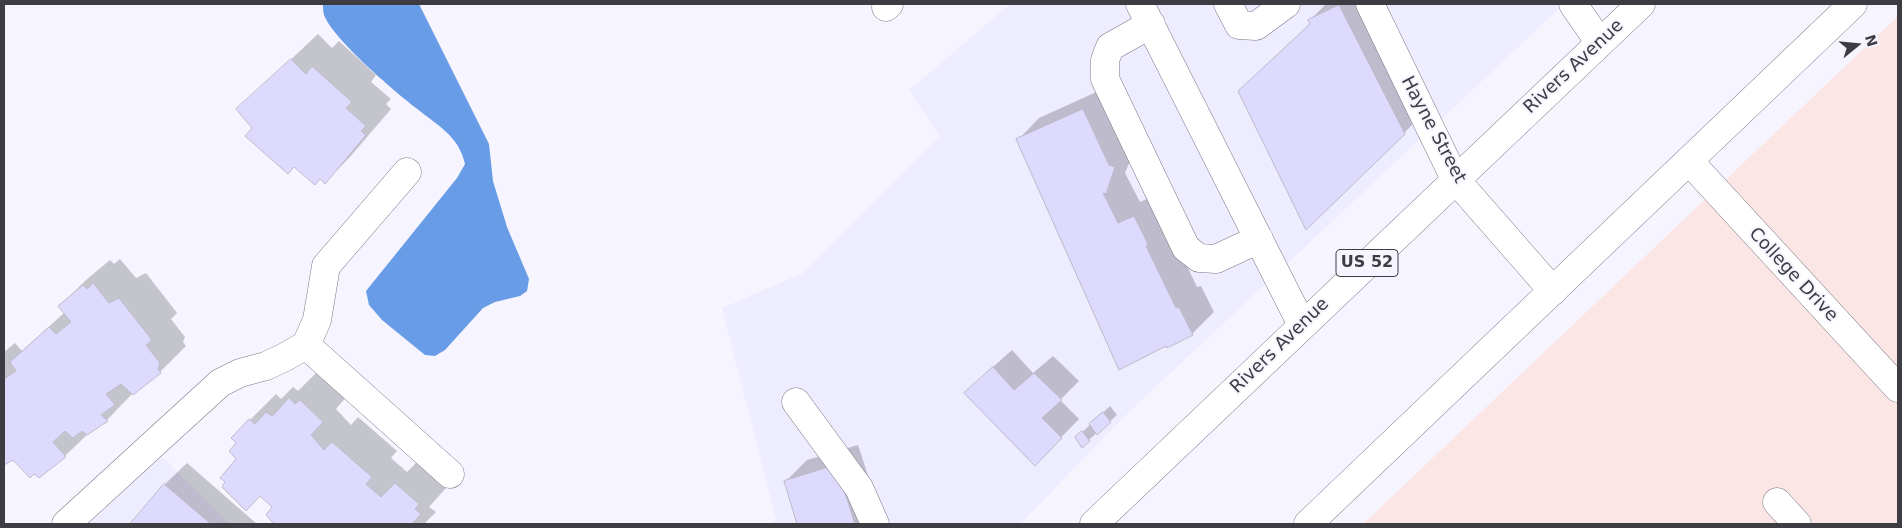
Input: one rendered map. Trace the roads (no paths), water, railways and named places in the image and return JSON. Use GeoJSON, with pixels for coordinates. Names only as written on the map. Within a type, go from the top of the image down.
{"type":"FeatureCollection","features":[{"type":"Feature","properties":{"kind":"main road"},"geometry":{"type":"LineString","coordinates":[[1228,4],[1239,25],[1256,26],[1286,4]]}},
{"type":"Feature","properties":{"kind":"main road","name":"Hayne Street"},"geometry":{"type":"LineString","coordinates":[[1370,4],[1455,179],[1553,291]]}},
{"type":"Feature","properties":{"kind":"main road"},"geometry":{"type":"LineString","coordinates":[[1573,4],[1600,43]]}},
{"type":"Feature","properties":{"kind":"main road","name":"Rivers Avenue"},"geometry":{"type":"LineString","coordinates":[[1094,524],[1641,4]]}},
{"type":"Feature","properties":{"kind":"main road"},"geometry":{"type":"LineString","coordinates":[[1308,524],[1853,4]]}},
{"type":"Feature","properties":{"kind":"main road"},"geometry":{"type":"LineString","coordinates":[[1259,239],[1216,259],[1199,258],[1186,248],[1106,79],[1105,60],[1110,47],[1145,14],[1259,239],[1302,326]]}},
{"type":"Feature","properties":{"kind":"main road","name":"College Drive"},"geometry":{"type":"LineString","coordinates":[[1689,161],[1898,388]]}},
{"type":"Feature","properties":{"kind":"main road"},"geometry":{"type":"LineString","coordinates":[[66,524],[220,383],[240,373],[266,366],[306,345],[317,320],[326,266],[407,172]]}},
{"type":"Feature","properties":{"kind":"main road"},"geometry":{"type":"LineString","coordinates":[[306,345],[450,474]]}},
{"type":"Feature","properties":{"kind":"main road"},"geometry":{"type":"LineString","coordinates":[[796,402],[859,488],[876,524]]}},
{"type":"Feature","properties":{"kind":"main road"},"geometry":{"type":"LineString","coordinates":[[1776,502],[1797,524]]}},
{"type":"Feature","properties":{"kind":"water"},"geometry":{"type":"Polygon","coordinates":[[[323,4],[419,4],[489,144],[493,181],[507,227],[529,279],[527,291],[520,296],[495,302],[483,308],[445,350],[435,356],[425,355],[382,320],[369,305],[366,291],[457,178],[465,164],[462,154],[446,132],[394,90],[351,50],[330,25],[324,15],[323,4]]]}}]}
